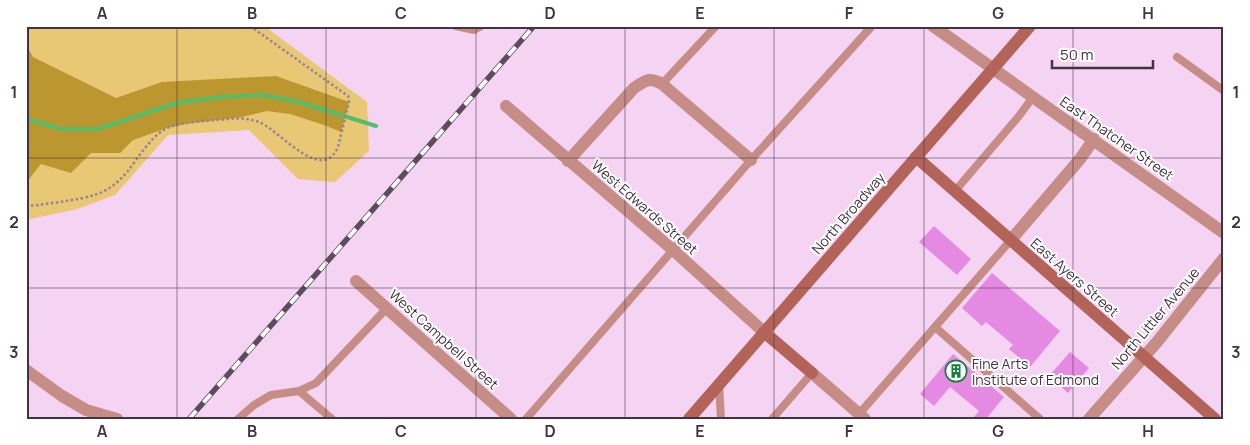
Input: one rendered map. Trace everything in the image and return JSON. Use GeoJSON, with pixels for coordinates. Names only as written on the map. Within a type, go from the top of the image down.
{"type":"FeatureCollection","features":[{"type":"Feature","properties":{"kind":"main road","name":"North Broadway"},"geometry":{"type":"LineString","coordinates":[[689,419],[1030,26]]}},
{"type":"Feature","properties":{"kind":"main road","name":"East Ayers Street"},"geometry":{"type":"LineString","coordinates":[[916,157],[1215,419]]}},
{"type":"Feature","properties":{"kind":"main road"},"geometry":{"type":"LineString","coordinates":[[764,332],[812,373]]}},
{"type":"Feature","properties":{"kind":"street","name":"East Thatcher Street"},"geometry":{"type":"LineString","coordinates":[[933,26],[1224,233]]}},
{"type":"Feature","properties":{"kind":"street"},"geometry":{"type":"LineString","coordinates":[[568,161],[634,88],[644,81],[653,80],[662,84],[752,160]]}},
{"type":"Feature","properties":{"kind":"street","name":"West Edwards Street"},"geometry":{"type":"LineString","coordinates":[[506,106],[673,250],[764,332]]}},
{"type":"Feature","properties":{"kind":"street"},"geometry":{"type":"LineString","coordinates":[[1010,240],[1080,159],[1094,139]]}},
{"type":"Feature","properties":{"kind":"street","name":"North Littler Avenue"},"geometry":{"type":"LineString","coordinates":[[1089,419],[1144,357],[1224,258]]}},
{"type":"Feature","properties":{"kind":"street","name":"West Campbell Street"},"geometry":{"type":"LineString","coordinates":[[356,281],[511,419]]}},
{"type":"Feature","properties":{"kind":"street"},"geometry":{"type":"LineString","coordinates":[[26,370],[62,396],[86,410],[117,419]]}},
{"type":"Feature","properties":{"kind":"street"},"geometry":{"type":"LineString","coordinates":[[812,373],[862,416]]}},
{"type":"Feature","properties":{"kind":"lane"},"geometry":{"type":"LineString","coordinates":[[456,26],[474,30],[481,26]]}},
{"type":"Feature","properties":{"kind":"lane"},"geometry":{"type":"LineString","coordinates":[[662,84],[716,26]]}},
{"type":"Feature","properties":{"kind":"lane"},"geometry":{"type":"LineString","coordinates":[[526,419],[752,160],[872,26]]}},
{"type":"Feature","properties":{"kind":"lane"},"geometry":{"type":"LineString","coordinates":[[1177,57],[1224,91]]}},
{"type":"Feature","properties":{"kind":"lane"},"geometry":{"type":"LineString","coordinates":[[955,191],[1033,97]]}},
{"type":"Feature","properties":{"kind":"lane"},"geometry":{"type":"LineString","coordinates":[[862,416],[1010,240]]}},
{"type":"Feature","properties":{"kind":"lane"},"geometry":{"type":"LineString","coordinates":[[238,419],[254,405],[271,395],[299,390],[316,383],[387,308]]}},
{"type":"Feature","properties":{"kind":"lane"},"geometry":{"type":"LineString","coordinates":[[935,327],[1036,417]]}},
{"type":"Feature","properties":{"kind":"lane"},"geometry":{"type":"LineString","coordinates":[[772,419],[812,373]]}},
{"type":"Feature","properties":{"kind":"lane"},"geometry":{"type":"LineString","coordinates":[[719,384],[721,419]]}},
{"type":"Feature","properties":{"kind":"lane"},"geometry":{"type":"LineString","coordinates":[[299,390],[332,419]]}},
{"type":"Feature","properties":{"kind":"path"},"geometry":{"type":"LineString","coordinates":[[26,206],[88,197],[106,191],[117,183],[157,134],[167,128],[176,126],[242,117],[262,124],[310,158],[321,161],[329,159],[335,153],[349,102],[348,96],[250,26]]}},
{"type":"Feature","properties":{"kind":"shaded area"},"geometry":{"type":"Polygon","coordinates":[[[26,26],[264,26],[367,102],[369,151],[335,182],[298,179],[249,130],[168,135],[115,195],[77,209],[26,220],[26,26]]]}},
{"type":"Feature","properties":{"kind":"shaded area"},"geometry":{"type":"Polygon","coordinates":[[[26,45],[33,57],[116,98],[162,82],[276,76],[349,102],[341,132],[290,114],[267,111],[242,117],[185,124],[133,140],[120,153],[91,153],[71,173],[41,164],[26,183],[26,45]]]}},
{"type":"Feature","properties":{"kind":"building"},"geometry":{"type":"Polygon","coordinates":[[[934,226],[971,259],[957,275],[919,242],[934,226]]]}},
{"type":"Feature","properties":{"kind":"building"},"geometry":{"type":"Polygon","coordinates":[[[992,273],[1060,331],[1030,367],[1009,349],[1013,345],[986,322],[982,326],[962,308],[992,273]]]}},
{"type":"Feature","properties":{"kind":"building"},"geometry":{"type":"Polygon","coordinates":[[[1070,352],[1089,368],[1068,393],[1049,376],[1070,352]]]}},
{"type":"Feature","properties":{"kind":"building","name":"Fine Arts Institute of Edmond"},"geometry":{"type":"Polygon","coordinates":[[[953,354],[1004,397],[986,419],[972,419],[979,411],[950,387],[934,406],[920,394],[953,354]]]}},
{"type":"Feature","properties":{"kind":"waterway"},"geometry":{"type":"LineString","coordinates":[[26,119],[62,129],[98,129],[176,103],[221,97],[262,95],[296,101],[376,126]]}},
{"type":"Feature","properties":{"kind":"railway"},"geometry":{"type":"LineString","coordinates":[[189,419],[534,26]]}},
{"type":"Feature","properties":{"kind":"place","name":"Fine Arts Institute of Edmond"},"geometry":{"type":"Point","coordinates":[956,371]}}]}
